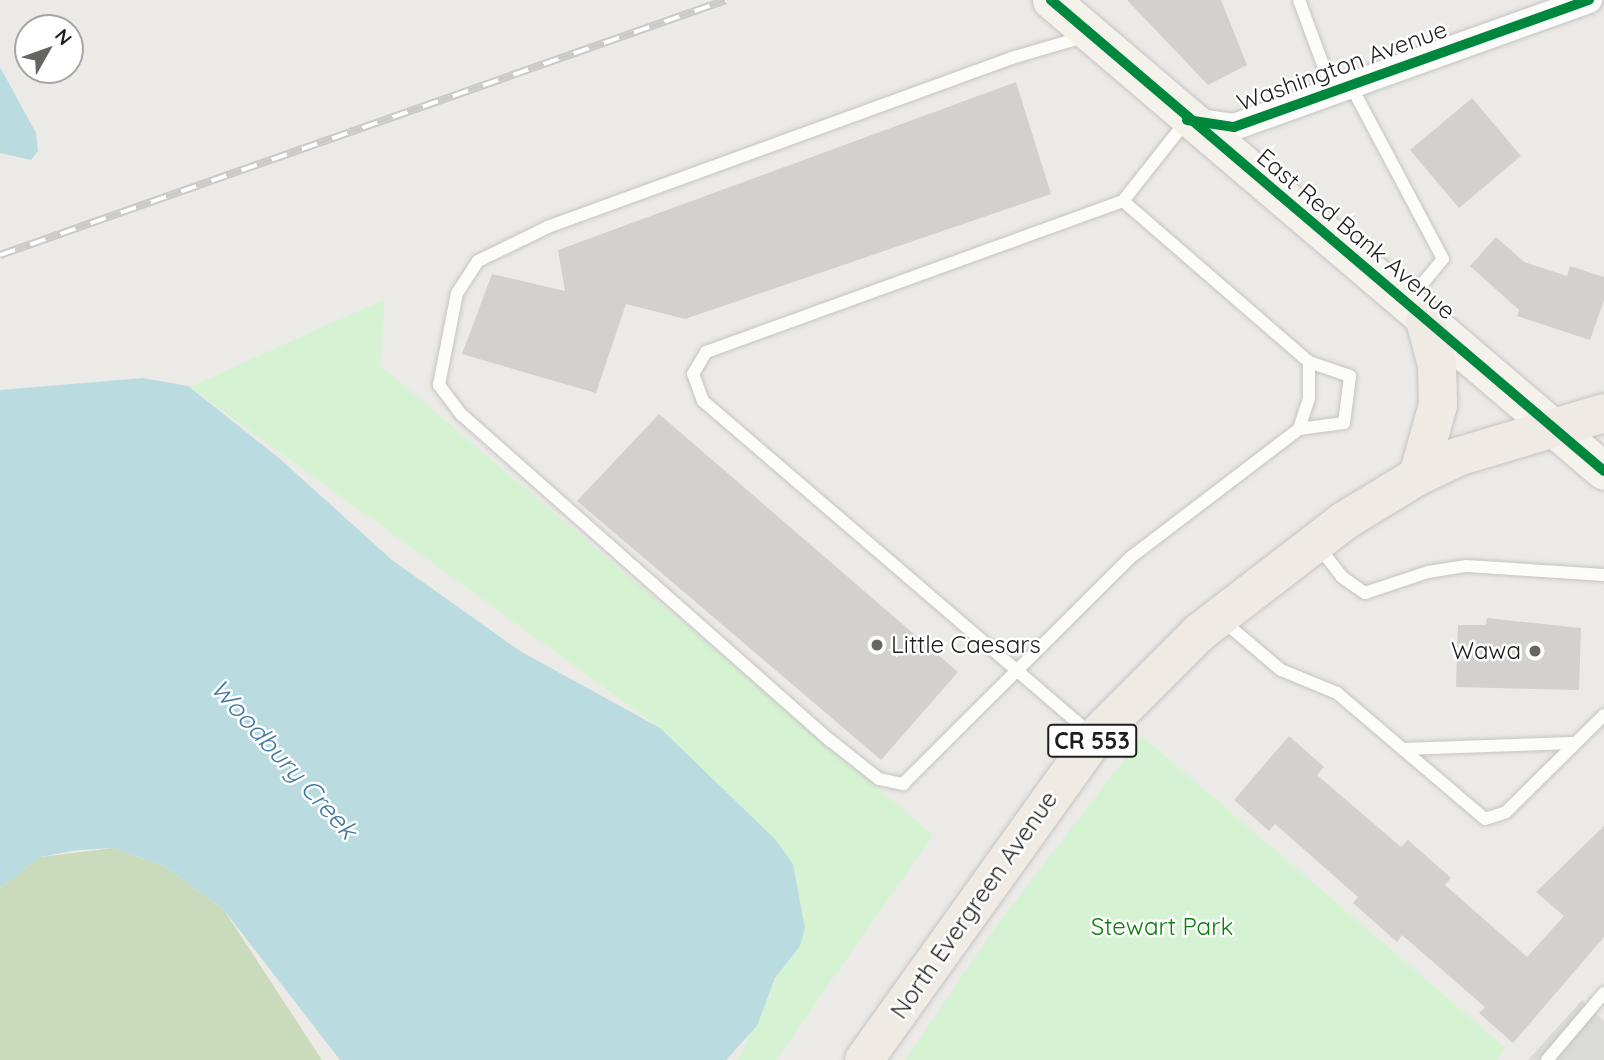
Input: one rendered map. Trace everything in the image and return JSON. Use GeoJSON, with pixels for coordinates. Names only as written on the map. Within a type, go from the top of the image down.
{"type":"FeatureCollection","features":[{"type":"Feature","properties":{"kind":"main road"},"geometry":{"type":"LineString","coordinates":[[1415,312],[1437,365],[1438,405],[1418,476]]}},
{"type":"Feature","properties":{"kind":"main road","name":"North Evergreen Avenue"},"geometry":{"type":"LineString","coordinates":[[864,1060],[1095,737],[1155,672],[1218,618],[1315,542],[1418,476],[1460,456],[1556,430],[1604,413]]}},
{"type":"Feature","properties":{"kind":"street","name":"East Red Bank Avenue"},"geometry":{"type":"LineString","coordinates":[[1051,0],[1187,120],[1604,471]]}},
{"type":"Feature","properties":{"kind":"street","name":"Washington Avenue"},"geometry":{"type":"LineString","coordinates":[[1187,120],[1234,128],[1589,0]]}},
{"type":"Feature","properties":{"kind":"lane"},"geometry":{"type":"LineString","coordinates":[[1299,0],[1342,89],[1443,259],[1415,312]]}},
{"type":"Feature","properties":{"kind":"lane"},"geometry":{"type":"LineString","coordinates":[[1091,35],[1012,58],[548,227],[478,261],[468,272],[457,292],[443,343],[439,385],[463,415],[880,779],[903,784],[916,776],[1016,668],[1155,536],[1299,429],[1344,423],[1350,376],[1309,362],[1123,201]]}},
{"type":"Feature","properties":{"kind":"lane"},"geometry":{"type":"LineString","coordinates":[[1095,737],[703,401],[693,374],[706,352],[1123,201],[1187,120]]}},
{"type":"Feature","properties":{"kind":"lane"},"geometry":{"type":"LineString","coordinates":[[1299,429],[1309,398],[1309,362]]}},
{"type":"Feature","properties":{"kind":"lane"},"geometry":{"type":"LineString","coordinates":[[1315,542],[1342,577],[1364,593],[1428,572],[1467,566],[1604,575]]}},
{"type":"Feature","properties":{"kind":"lane"},"geometry":{"type":"LineString","coordinates":[[1218,618],[1281,670],[1337,693],[1476,814],[1491,819],[1506,812],[1572,743],[1604,715]]}},
{"type":"Feature","properties":{"kind":"lane"},"geometry":{"type":"LineString","coordinates":[[1403,749],[1572,743]]}},
{"type":"Feature","properties":{"kind":"lane"},"geometry":{"type":"LineString","coordinates":[[1547,1060],[1604,993]]}},
{"type":"Feature","properties":{"kind":"shaded area"},"geometry":{"type":"Polygon","coordinates":[[[1582,1000],[1604,1021],[1604,1060],[1528,1060],[1582,1000]]]}},
{"type":"Feature","properties":{"kind":"green space"},"geometry":{"type":"Polygon","coordinates":[[[385,299],[380,365],[933,835],[776,1060],[738,1060],[805,916],[660,728],[190,387],[385,299]]]}},
{"type":"Feature","properties":{"kind":"green space","name":"Stewart Park"},"geometry":{"type":"Polygon","coordinates":[[[1142,736],[1506,1048],[1498,1060],[905,1060],[999,922],[1142,736]]]}},
{"type":"Feature","properties":{"kind":"green space"},"geometry":{"type":"Polygon","coordinates":[[[113,848],[164,866],[224,910],[322,1060],[0,1060],[0,888],[40,857],[113,848]]]}},
{"type":"Feature","properties":{"kind":"water"},"geometry":{"type":"Polygon","coordinates":[[[0,67],[36,133],[38,151],[31,160],[0,153],[0,67]]]}},
{"type":"Feature","properties":{"kind":"water","name":"Woodbury Creek"},"geometry":{"type":"Polygon","coordinates":[[[143,378],[188,386],[279,458],[392,560],[520,651],[660,728],[775,839],[793,864],[805,928],[800,946],[775,978],[757,1026],[726,1060],[340,1060],[224,910],[164,866],[113,848],[78,850],[40,857],[0,888],[0,390],[143,378]]]}},
{"type":"Feature","properties":{"kind":"building"},"geometry":{"type":"Polygon","coordinates":[[[1127,0],[1221,0],[1247,65],[1208,85],[1127,0]]]}},
{"type":"Feature","properties":{"kind":"building"},"geometry":{"type":"Polygon","coordinates":[[[1016,82],[1051,194],[685,319],[626,304],[596,393],[462,354],[492,274],[565,291],[558,250],[1016,82]]]}},
{"type":"Feature","properties":{"kind":"building"},"geometry":{"type":"Polygon","coordinates":[[[1472,98],[1521,156],[1459,208],[1410,150],[1472,98]]]}},
{"type":"Feature","properties":{"kind":"building"},"geometry":{"type":"Polygon","coordinates":[[[1496,237],[1524,262],[1567,276],[1570,266],[1604,277],[1604,300],[1590,340],[1517,316],[1519,310],[1470,266],[1496,237]]]}},
{"type":"Feature","properties":{"kind":"building"},"geometry":{"type":"Polygon","coordinates":[[[659,414],[958,672],[881,760],[577,501],[659,414]]]}},
{"type":"Feature","properties":{"kind":"building"},"geometry":{"type":"Polygon","coordinates":[[[1487,618],[1581,628],[1579,690],[1456,687],[1458,625],[1486,625],[1487,618]]]}},
{"type":"Feature","properties":{"kind":"building"},"geometry":{"type":"Polygon","coordinates":[[[1289,736],[1324,767],[1317,775],[1401,847],[1408,840],[1451,878],[1445,885],[1527,957],[1564,916],[1536,892],[1604,826],[1604,937],[1513,1043],[1479,1013],[1485,1007],[1402,935],[1397,942],[1353,903],[1358,897],[1275,824],[1269,831],[1234,800],[1289,736]]]}},
{"type":"Feature","properties":{"kind":"railway"},"geometry":{"type":"LineString","coordinates":[[0,255],[726,0]]}},
{"type":"Feature","properties":{"kind":"cycle path"},"geometry":{"type":"LineString","coordinates":[[1051,0],[1604,471]]}},
{"type":"Feature","properties":{"kind":"cycle path"},"geometry":{"type":"LineString","coordinates":[[1187,120],[1234,127],[1589,0]]}},
{"type":"Feature","properties":{"kind":"place","name":"Little Caesars"},"geometry":{"type":"Point","coordinates":[877,645]}},
{"type":"Feature","properties":{"kind":"place","name":"Wawa"},"geometry":{"type":"Point","coordinates":[1535,651]}}]}
